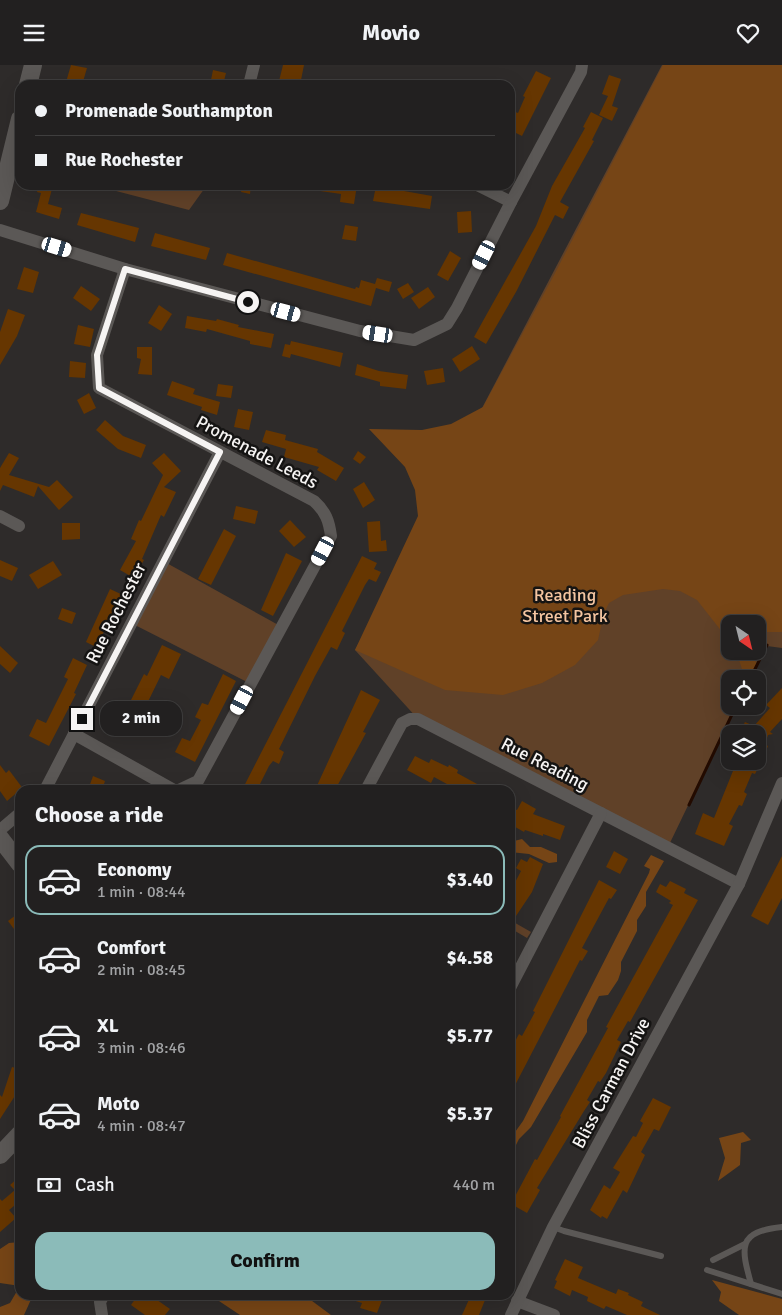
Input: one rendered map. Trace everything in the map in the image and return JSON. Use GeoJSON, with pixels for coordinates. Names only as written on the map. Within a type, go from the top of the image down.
{"type":"FeatureCollection","features":[{"type":"Feature","properties":{"kind":"street"},"geometry":{"type":"LineString","coordinates":[[29,80],[33,65]]}},
{"type":"Feature","properties":{"kind":"street"},"geometry":{"type":"LineString","coordinates":[[250,80],[254,65]]}},
{"type":"Feature","properties":{"kind":"street"},"geometry":{"type":"LineString","coordinates":[[0,230],[125,269],[360,331],[414,340],[447,324],[581,71],[582,65]]}},
{"type":"Feature","properties":{"kind":"street"},"geometry":{"type":"LineString","coordinates":[[0,201],[15,140]]}},
{"type":"Feature","properties":{"kind":"street"},"geometry":{"type":"LineString","coordinates":[[487,190],[511,202]]}},
{"type":"Feature","properties":{"kind":"street","name":"Promenade Leeds"},"geometry":{"type":"LineString","coordinates":[[125,269],[97,355],[99,388],[314,501],[326,516],[332,536],[198,781],[190,785]]}},
{"type":"Feature","properties":{"kind":"street","name":"Rue Rochester"},"geometry":{"type":"LineString","coordinates":[[48,785],[220,452]]}},
{"type":"Feature","properties":{"kind":"street"},"geometry":{"type":"LineString","coordinates":[[0,516],[19,526]]}},
{"type":"Feature","properties":{"kind":"street","name":"Rue Reading"},"geometry":{"type":"LineString","coordinates":[[369,785],[402,723],[410,719],[418,719],[739,884]]}},
{"type":"Feature","properties":{"kind":"street"},"geometry":{"type":"LineString","coordinates":[[74,735],[165,785]]}},
{"type":"Feature","properties":{"kind":"street","name":"Bliss Carman Drive"},"geometry":{"type":"LineString","coordinates":[[511,1315],[553,1227],[739,884],[782,783]]}},
{"type":"Feature","properties":{"kind":"street"},"geometry":{"type":"LineString","coordinates":[[515,978],[601,813]]}},
{"type":"Feature","properties":{"kind":"street"},"geometry":{"type":"LineString","coordinates":[[0,830],[15,817]]}},
{"type":"Feature","properties":{"kind":"street"},"geometry":{"type":"LineString","coordinates":[[0,838],[15,857]]}},
{"type":"Feature","properties":{"kind":"street"},"geometry":{"type":"LineString","coordinates":[[0,1155],[15,1140]]}},
{"type":"Feature","properties":{"kind":"street"},"geometry":{"type":"LineString","coordinates":[[101,1300],[102,1315]]}},
{"type":"Feature","properties":{"kind":"street"},"geometry":{"type":"LineString","coordinates":[[517,1301],[554,1315]]}},
{"type":"Feature","properties":{"kind":"lane"},"geometry":{"type":"LineString","coordinates":[[553,1227],[661,1256]]}},
{"type":"Feature","properties":{"kind":"lane"},"geometry":{"type":"LineString","coordinates":[[750,1284],[743,1253],[745,1244],[752,1235],[765,1229],[782,1227]]}},
{"type":"Feature","properties":{"kind":"lane"},"geometry":{"type":"LineString","coordinates":[[713,1260],[745,1244]]}},
{"type":"Feature","properties":{"kind":"lane"},"geometry":{"type":"LineString","coordinates":[[707,1270],[782,1294]]}},
{"type":"Feature","properties":{"kind":"green space","name":"Reading Street Park"},"geometry":{"type":"Polygon","coordinates":[[[662,65],[782,65],[782,648],[767,646],[766,648],[766,615],[721,615],[721,660],[760,660],[755,670],[721,670],[721,715],[732,715],[727,725],[721,725],[721,737],[668,847],[418,719],[355,650],[662,65]]]}},
{"type":"Feature","properties":{"kind":"green space","name":"Reading Street Park"},"geometry":{"type":"Polygon","coordinates":[[[663,65],[782,65],[782,632],[766,632],[766,615],[721,615],[721,631],[697,600],[680,591],[663,589],[623,595],[609,603],[604,613],[598,640],[575,665],[542,683],[503,695],[445,690],[355,650],[418,516],[415,490],[405,467],[369,429],[422,430],[451,424],[483,407],[663,65]]]}},
{"type":"Feature","properties":{"kind":"green space"},"geometry":{"type":"Polygon","coordinates":[[[112,190],[203,190],[189,210],[112,190]]]}},
{"type":"Feature","properties":{"kind":"green space"},"geometry":{"type":"Polygon","coordinates":[[[163,561],[282,627],[251,684],[131,623],[163,561]]]}},
{"type":"Feature","properties":{"kind":"green space"},"geometry":{"type":"Polygon","coordinates":[[[739,660],[755,660],[757,665],[754,670],[742,669],[739,660]]]}},
{"type":"Feature","properties":{"kind":"green space"},"geometry":{"type":"Polygon","coordinates":[[[522,839],[530,847],[541,847],[557,854],[557,862],[549,863],[529,854],[515,853],[515,841],[522,839]]]}},
{"type":"Feature","properties":{"kind":"green space"},"geometry":{"type":"Polygon","coordinates":[[[651,855],[664,861],[646,892],[646,906],[637,920],[637,931],[621,962],[618,980],[608,995],[599,996],[587,1020],[587,1032],[531,1127],[519,1139],[515,1147],[515,1132],[523,1121],[649,873],[650,869],[644,866],[651,855]]]}},
{"type":"Feature","properties":{"kind":"green space"},"geometry":{"type":"Polygon","coordinates":[[[515,923],[531,932],[527,938],[515,931],[515,923]]]}},
{"type":"Feature","properties":{"kind":"green space"},"geometry":{"type":"Polygon","coordinates":[[[743,1132],[751,1140],[741,1143],[740,1165],[718,1181],[725,1158],[719,1138],[743,1132]]]}},
{"type":"Feature","properties":{"kind":"green space"},"geometry":{"type":"Polygon","coordinates":[[[15,1242],[15,1285],[0,1283],[0,1249],[9,1243],[15,1242]]]}},
{"type":"Feature","properties":{"kind":"green space"},"geometry":{"type":"Polygon","coordinates":[[[712,1280],[782,1299],[782,1315],[739,1315],[719,1301],[721,1292],[712,1280]]]}},
{"type":"Feature","properties":{"kind":"green space"},"geometry":{"type":"Polygon","coordinates":[[[15,1294],[15,1300],[31,1300],[24,1315],[0,1315],[0,1307],[10,1303],[15,1294]]]}},
{"type":"Feature","properties":{"kind":"green space"},"geometry":{"type":"Polygon","coordinates":[[[218,1300],[311,1300],[331,1315],[240,1315],[218,1300]]]}},
{"type":"Feature","properties":{"kind":"building"},"geometry":{"type":"Polygon","coordinates":[[[71,65],[87,68],[83,80],[67,80],[71,65]]]}},
{"type":"Feature","properties":{"kind":"building"},"geometry":{"type":"Polygon","coordinates":[[[283,65],[304,65],[301,80],[279,80],[283,65]]]}},
{"type":"Feature","properties":{"kind":"building"},"geometry":{"type":"Polygon","coordinates":[[[213,70],[226,73],[224,80],[211,80],[213,70]]]}},
{"type":"Feature","properties":{"kind":"building"},"geometry":{"type":"Polygon","coordinates":[[[536,71],[551,78],[522,136],[515,132],[515,112],[518,113],[525,97],[523,96],[536,71]]]}},
{"type":"Feature","properties":{"kind":"building"},"geometry":{"type":"Polygon","coordinates":[[[609,75],[621,79],[612,106],[618,108],[612,121],[599,115],[608,96],[602,94],[609,75]]]}},
{"type":"Feature","properties":{"kind":"building"},"geometry":{"type":"Polygon","coordinates":[[[591,112],[603,118],[592,140],[594,141],[560,202],[569,207],[563,219],[555,215],[516,292],[486,344],[474,337],[536,226],[552,186],[585,128],[583,127],[591,112]]]}},
{"type":"Feature","properties":{"kind":"building"},"geometry":{"type":"Polygon","coordinates":[[[38,190],[52,190],[48,204],[62,208],[59,219],[36,212],[41,193],[37,192],[38,190]]]}},
{"type":"Feature","properties":{"kind":"building"},"geometry":{"type":"Polygon","coordinates":[[[241,190],[250,190],[250,194],[241,192],[241,190]]]}},
{"type":"Feature","properties":{"kind":"building"},"geometry":{"type":"Polygon","coordinates":[[[313,190],[356,190],[354,204],[340,202],[341,194],[313,190]]]}},
{"type":"Feature","properties":{"kind":"building"},"geometry":{"type":"Polygon","coordinates":[[[375,190],[398,190],[432,196],[430,209],[373,201],[375,190]]]}},
{"type":"Feature","properties":{"kind":"building"},"geometry":{"type":"Polygon","coordinates":[[[471,211],[472,232],[458,233],[457,212],[471,211]]]}},
{"type":"Feature","properties":{"kind":"building"},"geometry":{"type":"Polygon","coordinates":[[[81,213],[139,228],[135,242],[77,225],[81,213]]]}},
{"type":"Feature","properties":{"kind":"building"},"geometry":{"type":"Polygon","coordinates":[[[345,225],[358,227],[356,241],[342,239],[345,225]]]}},
{"type":"Feature","properties":{"kind":"building"},"geometry":{"type":"Polygon","coordinates":[[[155,233],[210,248],[206,260],[151,246],[155,233]]]}},
{"type":"Feature","properties":{"kind":"building"},"geometry":{"type":"Polygon","coordinates":[[[450,251],[461,258],[448,281],[437,275],[450,251]]]}},
{"type":"Feature","properties":{"kind":"building"},"geometry":{"type":"Polygon","coordinates":[[[227,253],[355,289],[356,287],[359,288],[361,280],[375,284],[377,278],[392,282],[389,292],[376,288],[371,306],[223,265],[227,253]]]}},
{"type":"Feature","properties":{"kind":"building"},"geometry":{"type":"Polygon","coordinates":[[[24,267],[39,272],[33,293],[17,289],[24,267]]]}},
{"type":"Feature","properties":{"kind":"building"},"geometry":{"type":"Polygon","coordinates":[[[408,283],[414,292],[403,299],[397,289],[408,283]]]}},
{"type":"Feature","properties":{"kind":"building"},"geometry":{"type":"Polygon","coordinates":[[[81,286],[100,299],[91,311],[73,298],[81,286]]]}},
{"type":"Feature","properties":{"kind":"building"},"geometry":{"type":"Polygon","coordinates":[[[428,287],[435,297],[419,309],[411,298],[428,287]]]}},
{"type":"Feature","properties":{"kind":"building"},"geometry":{"type":"Polygon","coordinates":[[[159,305],[172,314],[161,331],[148,323],[159,305]]]}},
{"type":"Feature","properties":{"kind":"building"},"geometry":{"type":"Polygon","coordinates":[[[8,309],[25,315],[17,336],[0,365],[0,332],[8,309]]]}},
{"type":"Feature","properties":{"kind":"building"},"geometry":{"type":"Polygon","coordinates":[[[187,316],[216,321],[217,319],[239,325],[238,327],[274,334],[271,348],[250,344],[250,341],[207,329],[206,332],[185,328],[187,316]]]}},
{"type":"Feature","properties":{"kind":"building"},"geometry":{"type":"Polygon","coordinates":[[[78,325],[94,329],[90,347],[74,344],[78,325]]]}},
{"type":"Feature","properties":{"kind":"building"},"geometry":{"type":"Polygon","coordinates":[[[291,341],[343,353],[340,367],[291,354],[290,358],[282,356],[285,344],[290,345],[291,341]]]}},
{"type":"Feature","properties":{"kind":"building"},"geometry":{"type":"Polygon","coordinates":[[[472,346],[480,359],[460,372],[452,359],[472,346]]]}},
{"type":"Feature","properties":{"kind":"building"},"geometry":{"type":"Polygon","coordinates":[[[137,347],[152,347],[152,375],[138,374],[141,359],[137,358],[137,347]]]}},
{"type":"Feature","properties":{"kind":"building"},"geometry":{"type":"Polygon","coordinates":[[[70,361],[86,363],[85,378],[69,377],[70,361]]]}},
{"type":"Feature","properties":{"kind":"building"},"geometry":{"type":"Polygon","coordinates":[[[357,364],[379,371],[408,375],[406,389],[380,386],[380,382],[355,375],[357,364]]]}},
{"type":"Feature","properties":{"kind":"building"},"geometry":{"type":"Polygon","coordinates":[[[443,368],[445,382],[427,385],[424,371],[443,368]]]}},
{"type":"Feature","properties":{"kind":"building"},"geometry":{"type":"Polygon","coordinates":[[[172,381],[195,389],[193,394],[220,402],[217,415],[201,410],[202,407],[167,395],[172,381]]]}},
{"type":"Feature","properties":{"kind":"building"},"geometry":{"type":"Polygon","coordinates":[[[218,384],[233,386],[231,398],[216,396],[218,384]]]}},
{"type":"Feature","properties":{"kind":"building"},"geometry":{"type":"Polygon","coordinates":[[[89,393],[96,408],[84,414],[77,400],[89,393]]]}},
{"type":"Feature","properties":{"kind":"building"},"geometry":{"type":"Polygon","coordinates":[[[238,409],[253,412],[249,430],[234,427],[238,409]]]}},
{"type":"Feature","properties":{"kind":"building"},"geometry":{"type":"Polygon","coordinates":[[[105,420],[123,436],[146,445],[141,458],[118,449],[96,430],[105,420]]]}},
{"type":"Feature","properties":{"kind":"building"},"geometry":{"type":"Polygon","coordinates":[[[266,430],[286,435],[285,440],[318,449],[317,452],[344,468],[336,481],[317,470],[319,467],[284,457],[286,449],[262,442],[266,430]]]}},
{"type":"Feature","properties":{"kind":"building"},"geometry":{"type":"Polygon","coordinates":[[[358,451],[366,457],[360,464],[353,459],[358,451]]]}},
{"type":"Feature","properties":{"kind":"building"},"geometry":{"type":"Polygon","coordinates":[[[9,453],[19,458],[9,475],[49,487],[57,480],[73,497],[59,510],[38,486],[34,497],[3,485],[0,491],[0,468],[9,453]]]}},
{"type":"Feature","properties":{"kind":"building"},"geometry":{"type":"Polygon","coordinates":[[[164,453],[181,471],[164,487],[176,492],[164,517],[161,515],[142,559],[144,560],[134,578],[120,570],[136,541],[131,539],[139,520],[141,521],[163,475],[152,463],[164,453]]]}},
{"type":"Feature","properties":{"kind":"building"},"geometry":{"type":"Polygon","coordinates":[[[364,482],[375,500],[363,508],[353,489],[364,482]]]}},
{"type":"Feature","properties":{"kind":"building"},"geometry":{"type":"Polygon","coordinates":[[[236,506],[258,511],[255,524],[233,519],[236,506]]]}},
{"type":"Feature","properties":{"kind":"building"},"geometry":{"type":"Polygon","coordinates":[[[290,520],[306,537],[294,547],[279,531],[290,520]]]}},
{"type":"Feature","properties":{"kind":"building"},"geometry":{"type":"Polygon","coordinates":[[[380,521],[381,541],[386,540],[387,551],[369,552],[367,522],[380,521]]]}},
{"type":"Feature","properties":{"kind":"building"},"geometry":{"type":"Polygon","coordinates":[[[62,523],[80,523],[80,539],[62,540],[62,523]]]}},
{"type":"Feature","properties":{"kind":"building"},"geometry":{"type":"Polygon","coordinates":[[[224,529],[236,536],[211,585],[198,579],[224,529]]]}},
{"type":"Feature","properties":{"kind":"building"},"geometry":{"type":"Polygon","coordinates":[[[286,553],[302,561],[273,616],[261,610],[286,553]]]}},
{"type":"Feature","properties":{"kind":"building"},"geometry":{"type":"Polygon","coordinates":[[[362,556],[377,563],[374,569],[381,572],[376,582],[369,579],[365,585],[342,631],[345,633],[337,650],[331,647],[315,676],[279,749],[284,752],[279,764],[273,761],[260,785],[245,785],[362,556]]]}},
{"type":"Feature","properties":{"kind":"building"},"geometry":{"type":"Polygon","coordinates":[[[0,560],[18,568],[12,581],[0,576],[0,560]]]}},
{"type":"Feature","properties":{"kind":"building"},"geometry":{"type":"Polygon","coordinates":[[[53,561],[62,575],[38,589],[29,575],[53,561]]]}},
{"type":"Feature","properties":{"kind":"building"},"geometry":{"type":"Polygon","coordinates":[[[110,589],[123,595],[96,647],[86,642],[110,589]]]}},
{"type":"Feature","properties":{"kind":"building"},"geometry":{"type":"Polygon","coordinates":[[[62,608],[76,613],[72,624],[58,619],[62,608]]]}},
{"type":"Feature","properties":{"kind":"building"},"geometry":{"type":"Polygon","coordinates":[[[162,645],[181,654],[169,679],[161,675],[143,712],[150,716],[142,731],[121,720],[144,674],[147,676],[162,645]]]}},
{"type":"Feature","properties":{"kind":"building"},"geometry":{"type":"Polygon","coordinates":[[[0,646],[18,663],[10,673],[0,664],[0,646]]]}},
{"type":"Feature","properties":{"kind":"building"},"geometry":{"type":"Polygon","coordinates":[[[73,658],[87,665],[74,693],[76,694],[49,746],[29,736],[37,719],[46,723],[68,679],[64,677],[73,658]]]}},
{"type":"Feature","properties":{"kind":"building"},"geometry":{"type":"Polygon","coordinates":[[[223,674],[236,681],[195,762],[175,752],[182,738],[190,741],[201,720],[195,717],[202,703],[208,705],[223,674]]]}},
{"type":"Feature","properties":{"kind":"building"},"geometry":{"type":"Polygon","coordinates":[[[782,688],[782,719],[770,732],[773,734],[768,735],[766,741],[766,725],[755,725],[766,715],[770,708],[766,705],[782,688]]]}},
{"type":"Feature","properties":{"kind":"building"},"geometry":{"type":"Polygon","coordinates":[[[361,690],[380,700],[363,732],[366,733],[338,785],[317,785],[361,690]]]}},
{"type":"Feature","properties":{"kind":"building"},"geometry":{"type":"Polygon","coordinates":[[[415,756],[429,763],[431,759],[448,767],[449,765],[458,770],[457,773],[479,785],[449,785],[434,777],[431,783],[407,770],[415,756]]]}},
{"type":"Feature","properties":{"kind":"building"},"geometry":{"type":"Polygon","coordinates":[[[0,765],[6,773],[9,770],[20,785],[15,785],[15,794],[7,801],[0,791],[0,765]]]}},
{"type":"Feature","properties":{"kind":"building"},"geometry":{"type":"Polygon","coordinates":[[[733,770],[757,770],[755,774],[752,773],[744,792],[747,794],[742,806],[739,805],[729,824],[733,826],[724,846],[695,834],[703,813],[714,818],[733,770]]]}},
{"type":"Feature","properties":{"kind":"building"},"geometry":{"type":"Polygon","coordinates":[[[93,776],[105,781],[104,785],[90,785],[93,776]]]}},
{"type":"Feature","properties":{"kind":"building"},"geometry":{"type":"Polygon","coordinates":[[[522,801],[536,809],[533,814],[565,826],[560,840],[525,830],[524,832],[515,827],[515,809],[517,810],[522,801]]]}},
{"type":"Feature","properties":{"kind":"building"},"geometry":{"type":"Polygon","coordinates":[[[614,851],[628,859],[620,874],[606,867],[614,851]]]}},
{"type":"Feature","properties":{"kind":"building"},"geometry":{"type":"Polygon","coordinates":[[[782,856],[782,898],[768,925],[751,916],[782,856]]]}},
{"type":"Feature","properties":{"kind":"building"},"geometry":{"type":"Polygon","coordinates":[[[530,857],[543,864],[532,892],[516,916],[515,882],[521,871],[516,868],[521,859],[527,862],[530,857]]]}},
{"type":"Feature","properties":{"kind":"building"},"geometry":{"type":"Polygon","coordinates":[[[599,880],[617,890],[611,899],[609,898],[582,948],[588,951],[582,961],[580,960],[515,1085],[515,1042],[519,1034],[522,1036],[535,1012],[533,1011],[599,880]]]}},
{"type":"Feature","properties":{"kind":"building"},"geometry":{"type":"Polygon","coordinates":[[[670,881],[686,889],[684,893],[698,900],[630,1022],[628,1021],[617,1040],[621,1042],[606,1073],[600,1082],[598,1081],[587,1100],[590,1102],[537,1188],[540,1190],[527,1213],[515,1206],[515,1196],[561,1117],[608,1028],[606,1027],[673,905],[669,903],[671,901],[656,892],[660,884],[666,887],[670,881]]]}},
{"type":"Feature","properties":{"kind":"building"},"geometry":{"type":"Polygon","coordinates":[[[15,916],[15,930],[8,921],[15,916]]]}},
{"type":"Feature","properties":{"kind":"building"},"geometry":{"type":"Polygon","coordinates":[[[12,1067],[15,1068],[15,1096],[0,1119],[0,1095],[2,1097],[12,1067]]]}},
{"type":"Feature","properties":{"kind":"building"},"geometry":{"type":"Polygon","coordinates":[[[653,1098],[671,1107],[659,1131],[654,1129],[641,1152],[645,1155],[627,1193],[623,1190],[607,1219],[602,1216],[601,1218],[590,1210],[604,1185],[610,1189],[620,1172],[613,1168],[633,1136],[636,1137],[643,1123],[640,1121],[653,1098]]]}},
{"type":"Feature","properties":{"kind":"building"},"geometry":{"type":"Polygon","coordinates":[[[15,1180],[15,1190],[10,1185],[15,1180]]]}},
{"type":"Feature","properties":{"kind":"building"},"geometry":{"type":"Polygon","coordinates":[[[15,1190],[15,1205],[9,1210],[15,1219],[0,1232],[0,1199],[2,1201],[15,1190]]]}},
{"type":"Feature","properties":{"kind":"building"},"geometry":{"type":"Polygon","coordinates":[[[565,1259],[583,1267],[578,1278],[616,1294],[618,1289],[629,1293],[628,1295],[643,1302],[641,1306],[660,1315],[627,1315],[606,1306],[604,1309],[587,1301],[588,1297],[572,1290],[570,1296],[554,1288],[557,1281],[555,1280],[565,1259]]]}},
{"type":"Feature","properties":{"kind":"building"},"geometry":{"type":"Polygon","coordinates":[[[134,1300],[157,1300],[170,1309],[165,1315],[145,1315],[131,1305],[134,1300]]]}},
{"type":"Feature","properties":{"kind":"building"},"geometry":{"type":"Polygon","coordinates":[[[352,1300],[382,1300],[377,1313],[360,1308],[362,1303],[352,1300]]]}},
{"type":"Feature","properties":{"kind":"building"},"geometry":{"type":"Polygon","coordinates":[[[469,1300],[485,1300],[479,1315],[462,1315],[469,1300]]]}},
{"type":"Feature","properties":{"kind":"waterway"},"geometry":{"type":"LineString","coordinates":[[754,670],[767,645]]}},
{"type":"Feature","properties":{"kind":"waterway"},"geometry":{"type":"LineString","coordinates":[[689,805],[732,715]]}},
{"type":"Feature","properties":{"kind":"route"},"geometry":{"type":"LineString","coordinates":[[82,719],[220,452],[99,388],[97,355],[125,269],[248,302]]}}]}
